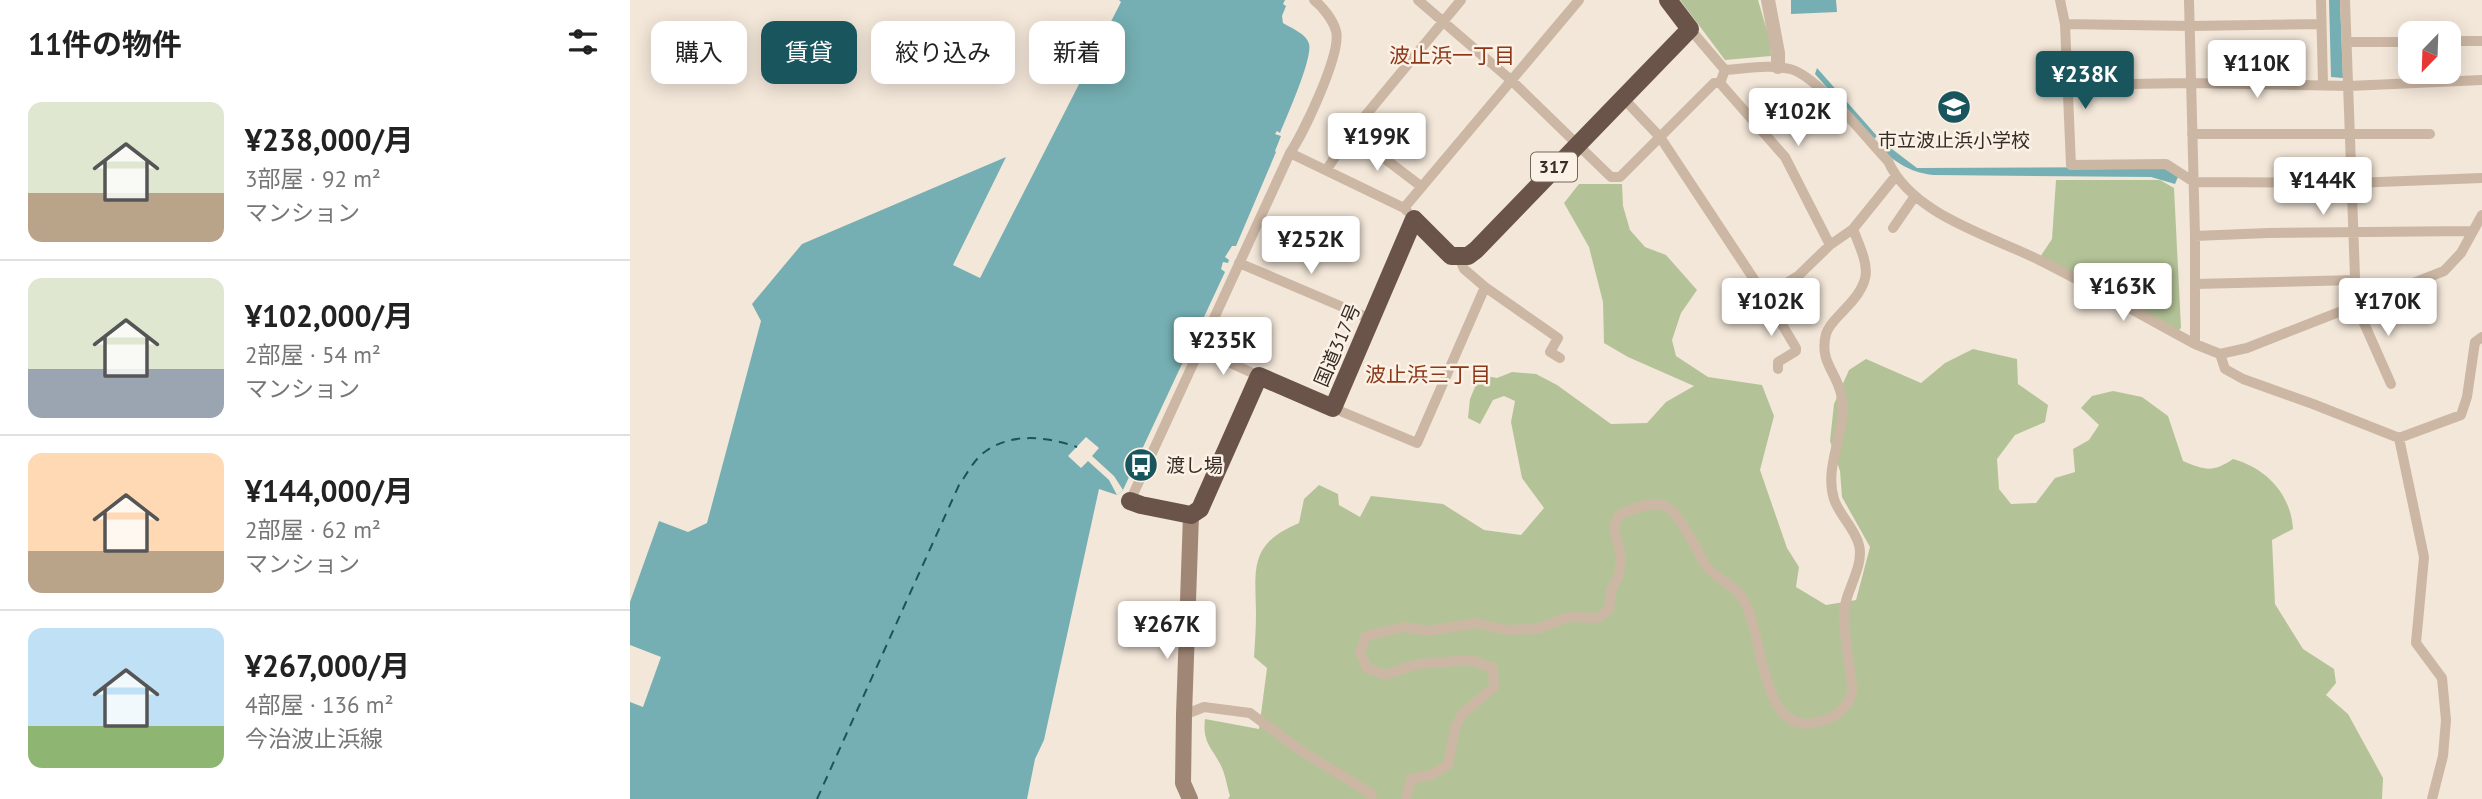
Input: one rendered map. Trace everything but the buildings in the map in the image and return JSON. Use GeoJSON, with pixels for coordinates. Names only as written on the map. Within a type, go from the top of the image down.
{"type":"FeatureCollection","features":[{"type":"Feature","properties":{"kind":"highway"},"geometry":{"type":"LineString","coordinates":[[1668,0],[1690,29]]}},
{"type":"Feature","properties":{"kind":"highway","name":"317"},"geometry":{"type":"LineString","coordinates":[[1459,257],[1468,256],[1476,250],[1690,29]]}},
{"type":"Feature","properties":{"kind":"highway"},"geometry":{"type":"LineString","coordinates":[[1409,213],[1451,256],[1459,257]]}},
{"type":"Feature","properties":{"kind":"highway","name":"国道317号"},"geometry":{"type":"LineString","coordinates":[[1259,376],[1333,408],[1371,319],[1409,213]]}},
{"type":"Feature","properties":{"kind":"highway"},"geometry":{"type":"LineString","coordinates":[[1130,501],[1191,515],[1200,509],[1259,376]]}},
{"type":"Feature","properties":{"kind":"main road"},"geometry":{"type":"LineString","coordinates":[[1190,799],[1184,783],[1184,715],[1191,515]]}},
{"type":"Feature","properties":{"kind":"street"},"geometry":{"type":"LineString","coordinates":[[1130,501],[1290,153],[1301,137],[1337,40],[1336,29],[1330,18],[1314,0]]}},
{"type":"Feature","properties":{"kind":"street"},"geometry":{"type":"LineString","coordinates":[[1418,0],[1512,81],[1611,177],[1620,177],[1714,83],[1720,83],[1785,157],[1830,245]]}},
{"type":"Feature","properties":{"kind":"street"},"geometry":{"type":"LineString","coordinates":[[1326,169],[1350,133],[1461,0]]}},
{"type":"Feature","properties":{"kind":"street"},"geometry":{"type":"LineString","coordinates":[[1290,153],[1409,213],[1422,187],[1579,0]]}},
{"type":"Feature","properties":{"kind":"street"},"geometry":{"type":"LineString","coordinates":[[1768,0],[1778,67]]}},
{"type":"Feature","properties":{"kind":"street"},"geometry":{"type":"LineString","coordinates":[[2060,0],[2065,24],[2071,165],[2166,164],[2194,182],[2353,183],[2482,178]]}},
{"type":"Feature","properties":{"kind":"street"},"geometry":{"type":"LineString","coordinates":[[2189,0],[2195,344]]}},
{"type":"Feature","properties":{"kind":"street"},"geometry":{"type":"LineString","coordinates":[[2321,0],[2323,84]]}},
{"type":"Feature","properties":{"kind":"street"},"geometry":{"type":"LineString","coordinates":[[2346,0],[2357,305],[2391,384]]}},
{"type":"Feature","properties":{"kind":"street"},"geometry":{"type":"LineString","coordinates":[[2065,24],[2321,24]]}},
{"type":"Feature","properties":{"kind":"street"},"geometry":{"type":"LineString","coordinates":[[1690,29],[1725,70]]}},
{"type":"Feature","properties":{"kind":"street"},"geometry":{"type":"LineString","coordinates":[[2461,41],[2482,41]]}},
{"type":"Feature","properties":{"kind":"street"},"geometry":{"type":"LineString","coordinates":[[2347,43],[2398,42]]}},
{"type":"Feature","properties":{"kind":"street"},"geometry":{"type":"LineString","coordinates":[[1725,70],[1778,67],[1797,71],[1811,79],[1888,161],[1895,177],[1915,196],[1965,229],[2033,258],[2195,344],[2220,354],[2247,348],[2444,271],[2461,253],[2482,215]]}},
{"type":"Feature","properties":{"kind":"street"},"geometry":{"type":"LineString","coordinates":[[1720,83],[1725,70]]}},
{"type":"Feature","properties":{"kind":"street"},"geometry":{"type":"LineString","coordinates":[[2069,85],[2190,83],[2349,86],[2482,80]]}},
{"type":"Feature","properties":{"kind":"street"},"geometry":{"type":"LineString","coordinates":[[1623,97],[1660,137],[1765,296],[1796,351],[1777,362],[1778,369]]}},
{"type":"Feature","properties":{"kind":"street"},"geometry":{"type":"LineString","coordinates":[[1350,133],[1422,187]]}},
{"type":"Feature","properties":{"kind":"street"},"geometry":{"type":"LineString","coordinates":[[2192,134],[2430,134]]}},
{"type":"Feature","properties":{"kind":"street"},"geometry":{"type":"LineString","coordinates":[[1765,296],[1798,276],[1830,245],[1853,229],[1895,177]]}},
{"type":"Feature","properties":{"kind":"street"},"geometry":{"type":"LineString","coordinates":[[1893,228],[1915,196]]}},
{"type":"Feature","properties":{"kind":"street"},"geometry":{"type":"LineString","coordinates":[[1405,799],[1411,779],[1431,775],[1448,765],[1455,728],[1462,714],[1494,687],[1493,668],[1471,660],[1418,664],[1385,675],[1367,668],[1360,652],[1366,636],[1404,627],[1428,631],[1476,623],[1506,630],[1537,629],[1568,617],[1598,618],[1609,610],[1611,590],[1619,575],[1621,557],[1614,527],[1619,515],[1657,502],[1672,509],[1707,568],[1741,596],[1752,622],[1774,704],[1786,716],[1800,722],[1835,715],[1847,705],[1852,691],[1843,612],[1856,573],[1860,546],[1833,499],[1832,467],[1841,430],[1841,394],[1824,354],[1826,335],[1831,324],[1854,301],[1868,273],[1868,266],[1853,229]]}},
{"type":"Feature","properties":{"kind":"street"},"geometry":{"type":"LineString","coordinates":[[2195,236],[2473,231]]}},
{"type":"Feature","properties":{"kind":"street"},"geometry":{"type":"LineString","coordinates":[[1459,257],[1464,270],[1558,338],[1550,352],[1560,358]]}},
{"type":"Feature","properties":{"kind":"street"},"geometry":{"type":"LineString","coordinates":[[1239,263],[1371,319]]}},
{"type":"Feature","properties":{"kind":"street"},"geometry":{"type":"LineString","coordinates":[[2195,284],[2356,280]]}},
{"type":"Feature","properties":{"kind":"street"},"geometry":{"type":"LineString","coordinates":[[1333,408],[1417,443],[1485,287]]}},
{"type":"Feature","properties":{"kind":"street"},"geometry":{"type":"LineString","coordinates":[[2220,354],[2225,369],[2243,379],[2399,438],[2461,415],[2467,397],[2475,342],[2482,337]]}},
{"type":"Feature","properties":{"kind":"street"},"geometry":{"type":"LineString","coordinates":[[1200,349],[1259,376]]}},
{"type":"Feature","properties":{"kind":"street"},"geometry":{"type":"LineString","coordinates":[[2399,438],[2424,557],[2416,643],[2442,678],[2445,709],[2443,756],[2432,799]]}},
{"type":"Feature","properties":{"kind":"street"},"geometry":{"type":"LineString","coordinates":[[1184,715],[1204,707],[1250,713],[1300,750],[1370,793],[1372,799]]}},
{"type":"Feature","properties":{"kind":"green space"},"geometry":{"type":"Polygon","coordinates":[[[1680,0],[1758,0],[1770,41],[1771,56],[1725,60],[1680,0]]]}},
{"type":"Feature","properties":{"kind":"green space"},"geometry":{"type":"Polygon","coordinates":[[[2056,180],[2160,180],[2174,188],[2181,328],[2178,331],[2040,257],[2052,239],[2056,180]]]}},
{"type":"Feature","properties":{"kind":"green space"},"geometry":{"type":"Polygon","coordinates":[[[1579,184],[1622,184],[1623,206],[1630,230],[1645,247],[1666,255],[1697,290],[1681,313],[1672,340],[1676,356],[1708,377],[1762,385],[1774,416],[1760,470],[1787,548],[1799,567],[1796,587],[1826,605],[1856,600],[1870,547],[1842,497],[1840,471],[1830,441],[1834,404],[1849,370],[1866,359],[1921,383],[1945,363],[1973,349],[2017,359],[2018,384],[2048,405],[2045,422],[2015,435],[1997,459],[1999,489],[2011,504],[2036,503],[2055,478],[2075,472],[2073,449],[2089,440],[2099,425],[2081,408],[2092,396],[2113,391],[2142,397],[2168,416],[2183,461],[2208,469],[2233,459],[2245,463],[2266,476],[2282,494],[2293,529],[2272,540],[2275,604],[2303,649],[2334,669],[2336,683],[2326,695],[2348,714],[2383,778],[2382,799],[1228,799],[1230,796],[1223,771],[1205,734],[1205,719],[1259,729],[1267,668],[1254,657],[1256,569],[1264,548],[1271,539],[1299,523],[1304,499],[1319,485],[1338,494],[1339,505],[1360,517],[1371,496],[1443,504],[1484,530],[1521,535],[1544,508],[1522,478],[1511,422],[1515,401],[1504,396],[1493,400],[1480,424],[1468,418],[1470,399],[1480,375],[1497,378],[1512,372],[1536,374],[1557,385],[1611,424],[1647,423],[1666,402],[1694,386],[1628,357],[1604,343],[1603,302],[1589,247],[1564,203],[1579,184]]]}},
{"type":"Feature","properties":{"kind":"water"},"geometry":{"type":"Polygon","coordinates":[[[1119,0],[1285,0],[1283,23],[1308,40],[1309,51],[1288,114],[1280,133],[1277,131],[1275,134],[1281,136],[1276,152],[1236,246],[1232,246],[1225,257],[1229,260],[1228,263],[1223,262],[1221,269],[1225,272],[1123,490],[1117,495],[1099,489],[1044,740],[1035,759],[1027,799],[630,799],[630,702],[643,707],[661,657],[630,645],[630,602],[659,521],[688,532],[707,523],[761,321],[752,304],[802,244],[1006,157],[953,265],[980,278],[1079,84],[1125,84],[1125,21],[1111,21],[1121,2],[1119,0]]]}},
{"type":"Feature","properties":{"kind":"water"},"geometry":{"type":"Polygon","coordinates":[[[1791,0],[1836,0],[1837,12],[1791,14],[1791,0]]]}},
{"type":"Feature","properties":{"kind":"water"},"geometry":{"type":"Polygon","coordinates":[[[2329,0],[2340,0],[2343,78],[2331,77],[2329,0]]]}},
{"type":"Feature","properties":{"kind":"water"},"geometry":{"type":"Polygon","coordinates":[[[1817,68],[1877,136],[1873,140],[1815,74],[1817,68]]]}},
{"type":"Feature","properties":{"kind":"water"},"geometry":{"type":"Polygon","coordinates":[[[1888,146],[1917,168],[2146,167],[2166,168],[2178,177],[2175,184],[2151,177],[1933,175],[1897,162],[1884,153],[1888,146]]]}},
{"type":"Feature","properties":{"kind":"pier"},"geometry":{"type":"Polygon","coordinates":[[[1086,437],[1099,448],[1092,456],[1114,476],[1123,490],[1117,495],[1109,480],[1088,461],[1081,468],[1068,456],[1086,437]]]}},
{"type":"Feature","properties":{"kind":"ferry route"},"geometry":{"type":"LineString","coordinates":[[817,799],[959,485],[974,462],[996,445],[1019,439],[1043,439],[1077,447]]}},
{"type":"Feature","properties":{"kind":"place","name":"市立波止浜小学校"},"geometry":{"type":"Point","coordinates":[1954,107]}},
{"type":"Feature","properties":{"kind":"place","name":"渡し場"},"geometry":{"type":"Point","coordinates":[1141,465]}},
{"type":"Feature","properties":{"kind":"district","name":"波止浜一丁目"},"geometry":{"type":"Point","coordinates":[1452,56]}},
{"type":"Feature","properties":{"kind":"district","name":"波止浜三丁目"},"geometry":{"type":"Point","coordinates":[1428,375]}}]}
